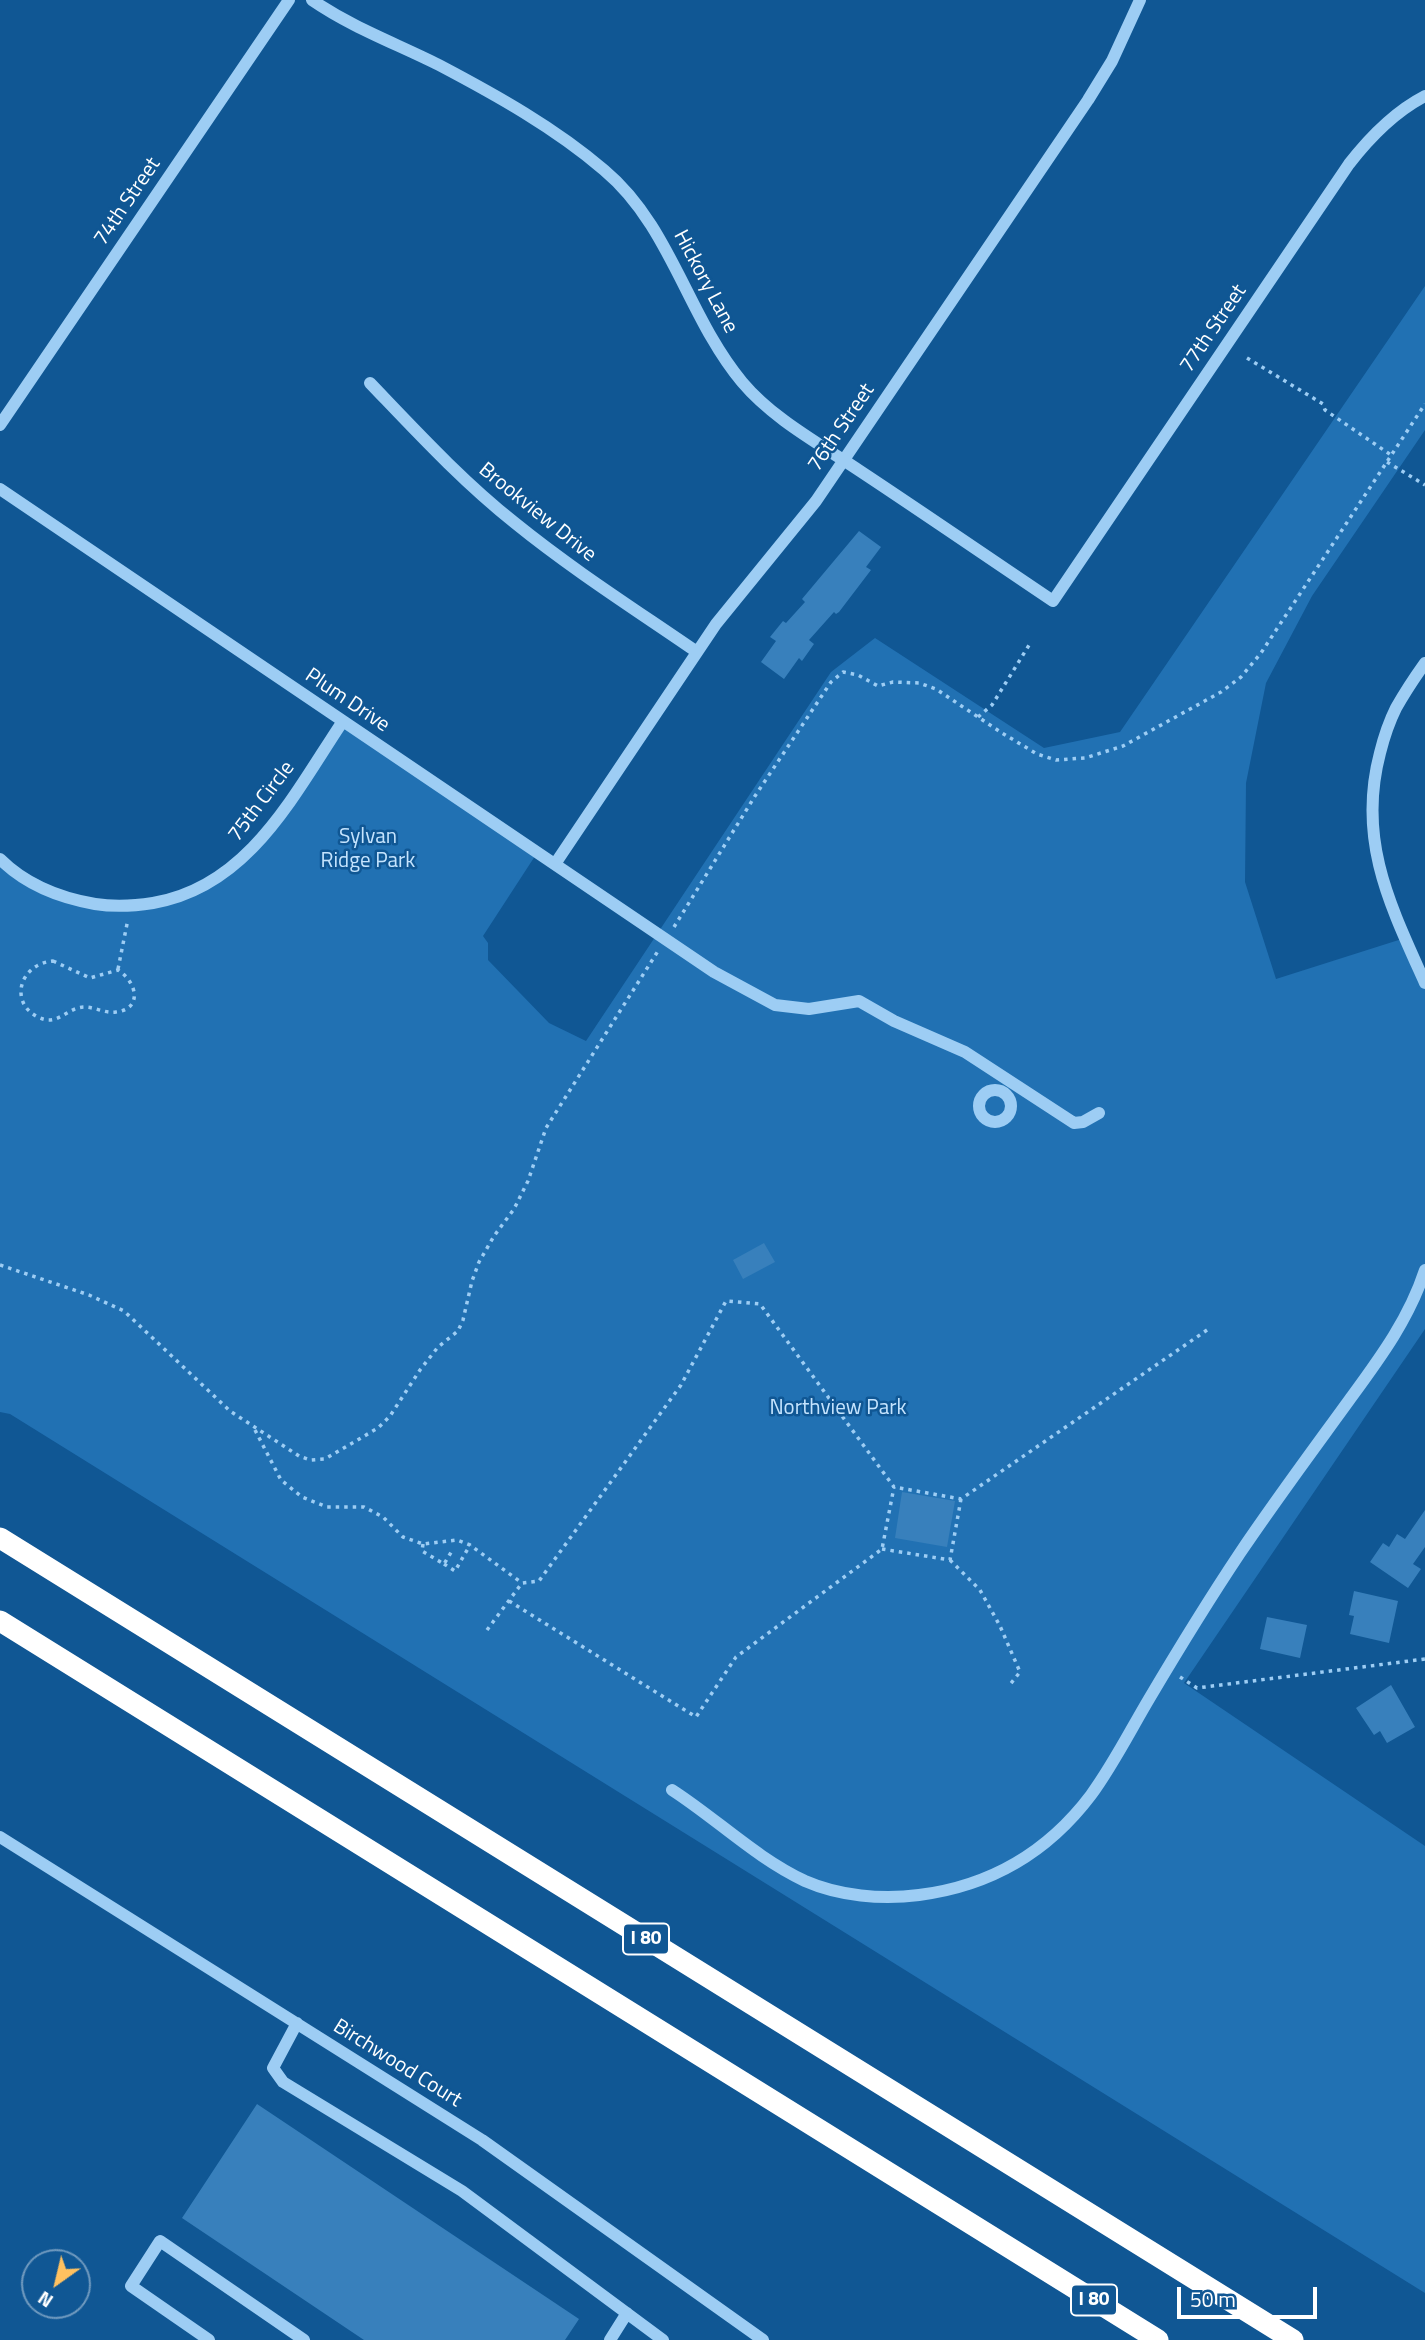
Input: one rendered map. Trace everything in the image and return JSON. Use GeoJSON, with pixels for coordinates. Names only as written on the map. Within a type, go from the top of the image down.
{"type":"FeatureCollection","features":[{"type":"Feature","properties":{"kind":"highway","name":"I 80"},"geometry":{"type":"LineString","coordinates":[[0,1538],[1293,2340]]}},
{"type":"Feature","properties":{"kind":"highway","name":"I 80"},"geometry":{"type":"LineString","coordinates":[[0,1621],[1158,2340]]}},
{"type":"Feature","properties":{"kind":"highway"},"geometry":{"type":"LineString","coordinates":[[1030,2260],[1137,2340]]}},
{"type":"Feature","properties":{"kind":"street","name":"74th Street"},"geometry":{"type":"LineString","coordinates":[[0,425],[289,0]]}},
{"type":"Feature","properties":{"kind":"street","name":"Hickory Lane"},"geometry":{"type":"LineString","coordinates":[[312,0],[357,28],[437,64],[495,96],[551,130],[603,168],[624,187],[643,210],[662,240],[709,333],[744,384],[777,414],[1053,601]]}},
{"type":"Feature","properties":{"kind":"street","name":"76th Street"},"geometry":{"type":"LineString","coordinates":[[555,864],[734,599],[794,530],[844,459],[1088,100],[1112,61],[1140,0]]}},
{"type":"Feature","properties":{"kind":"street","name":"77th Street"},"geometry":{"type":"LineString","coordinates":[[1053,601],[1349,164],[1388,120],[1425,96]]}},
{"type":"Feature","properties":{"kind":"street","name":"Brookview Drive"},"geometry":{"type":"LineString","coordinates":[[370,383],[463,478],[513,522],[582,574],[697,652]]}},
{"type":"Feature","properties":{"kind":"street","name":"Plum Drive"},"geometry":{"type":"LineString","coordinates":[[0,489],[714,972],[775,1005],[808,1009],[859,1002],[894,1021],[965,1052],[1007,1088],[1074,1123],[1083,1122],[1099,1113]]}},
{"type":"Feature","properties":{"kind":"street"},"geometry":{"type":"LineString","coordinates":[[1425,663],[1396,708],[1386,730],[1371,800],[1374,848],[1386,894],[1425,983]]}},
{"type":"Feature","properties":{"kind":"street","name":"75th Circle"},"geometry":{"type":"LineString","coordinates":[[0,859],[27,880],[53,893],[105,906],[165,901],[192,892],[242,861],[272,827],[343,721]]}},
{"type":"Feature","properties":{"kind":"street"},"geometry":{"type":"LineString","coordinates":[[672,1790],[760,1855],[806,1881],[849,1894],[899,1898],[949,1891],[973,1885],[1019,1863],[1059,1832],[1092,1794],[1197,1618],[1259,1525],[1392,1341],[1411,1307],[1425,1270]]}},
{"type":"Feature","properties":{"kind":"street","name":"Birchwood Court"},"geometry":{"type":"LineString","coordinates":[[0,1837],[482,2140],[763,2340]]}},
{"type":"Feature","properties":{"kind":"street"},"geometry":{"type":"LineString","coordinates":[[297,2023],[273,2068],[283,2082],[461,2191],[663,2340]]}},
{"type":"Feature","properties":{"kind":"street"},"geometry":{"type":"LineString","coordinates":[[209,2340],[131,2286],[160,2241],[304,2340]]}},
{"type":"Feature","properties":{"kind":"street"},"geometry":{"type":"LineString","coordinates":[[610,2340],[627,2313]]}},
{"type":"Feature","properties":{"kind":"path"},"geometry":{"type":"LineString","coordinates":[[1247,358],[1323,404],[1325,410],[1391,455]]}},
{"type":"Feature","properties":{"kind":"path"},"geometry":{"type":"LineString","coordinates":[[1387,462],[1425,485]]}},
{"type":"Feature","properties":{"kind":"path"},"geometry":{"type":"LineString","coordinates":[[978,717],[992,705],[1031,642]]}},
{"type":"Feature","properties":{"kind":"path"},"geometry":{"type":"LineString","coordinates":[[118,970],[128,924],[128,906]]}},
{"type":"Feature","properties":{"kind":"path"},"geometry":{"type":"LineString","coordinates":[[60,963],[90,978],[118,970],[127,976],[135,988],[132,1002],[122,1011],[112,1013],[80,1007],[60,1018],[44,1019],[26,1007],[23,1000],[23,979],[37,964],[60,963]]}},
{"type":"Feature","properties":{"kind":"path"},"geometry":{"type":"LineString","coordinates":[[254,1429],[281,1480],[302,1497],[327,1507],[364,1507],[383,1517],[403,1536],[423,1544],[457,1540],[470,1545],[522,1583],[539,1581],[681,1385],[726,1301],[760,1304],[894,1487],[961,1499],[1210,1328]]}},
{"type":"Feature","properties":{"kind":"path"},"geometry":{"type":"LineString","coordinates":[[509,1601],[696,1717],[736,1657],[882,1549],[894,1487]]}},
{"type":"Feature","properties":{"kind":"path"},"geometry":{"type":"LineString","coordinates":[[950,1560],[961,1499]]}},
{"type":"Feature","properties":{"kind":"path"},"geometry":{"type":"LineString","coordinates":[[423,1544],[422,1550],[455,1571],[470,1545]]}},
{"type":"Feature","properties":{"kind":"path"},"geometry":{"type":"LineString","coordinates":[[444,1564],[453,1549]]}},
{"type":"Feature","properties":{"kind":"path"},"geometry":{"type":"LineString","coordinates":[[882,1549],[950,1560],[980,1590],[1000,1626],[1020,1672],[1008,1687]]}},
{"type":"Feature","properties":{"kind":"path"},"geometry":{"type":"LineString","coordinates":[[487,1630],[522,1583]]}},
{"type":"Feature","properties":{"kind":"path"},"geometry":{"type":"LineString","coordinates":[[1167,1669],[1197,1688],[1425,1659]]}},
{"type":"Feature","properties":{"kind":"green space","name":"Northview Park"},"geometry":{"type":"Polygon","coordinates":[[[1425,286],[1425,430],[1312,596],[1266,683],[1246,783],[1245,882],[1276,979],[1405,938],[1425,983],[1425,1329],[1184,1683],[1425,1846],[1425,2293],[10,1414],[0,1412],[0,859],[79,901],[165,901],[242,861],[343,721],[537,853],[483,936],[488,943],[488,960],[549,1023],[586,1041],[831,672],[875,638],[1044,748],[1120,732],[1425,286]]]}},
{"type":"Feature","properties":{"kind":"building"},"geometry":{"type":"Polygon","coordinates":[[[859,531],[881,547],[866,567],[871,570],[839,612],[834,612],[809,640],[814,644],[802,661],[799,658],[784,679],[761,662],[776,641],[770,637],[783,621],[786,623],[805,602],[802,599],[859,531]]]}},
{"type":"Feature","properties":{"kind":"building"},"geometry":{"type":"Polygon","coordinates":[[[764,1243],[775,1262],[743,1279],[733,1260],[764,1243]]]}},
{"type":"Feature","properties":{"kind":"building"},"geometry":{"type":"Polygon","coordinates":[[[902,1492],[955,1501],[947,1547],[895,1538],[902,1492]]]}},
{"type":"Feature","properties":{"kind":"building"},"geometry":{"type":"Polygon","coordinates":[[[1425,1510],[1425,1547],[1413,1564],[1421,1569],[1408,1588],[1370,1562],[1383,1543],[1389,1547],[1397,1534],[1405,1539],[1425,1510]]]}},
{"type":"Feature","properties":{"kind":"building"},"geometry":{"type":"Polygon","coordinates":[[[1354,1591],[1398,1601],[1389,1643],[1350,1634],[1354,1616],[1349,1615],[1354,1591]]]}},
{"type":"Feature","properties":{"kind":"building"},"geometry":{"type":"Polygon","coordinates":[[[1267,1617],[1307,1625],[1300,1658],[1260,1649],[1267,1617]]]}},
{"type":"Feature","properties":{"kind":"building"},"geometry":{"type":"Polygon","coordinates":[[[1391,1685],[1415,1727],[1387,1743],[1380,1731],[1374,1735],[1356,1708],[1391,1685]]]}},
{"type":"Feature","properties":{"kind":"building"},"geometry":{"type":"Polygon","coordinates":[[[257,2104],[579,2319],[565,2340],[364,2340],[182,2218],[257,2104]]]}},
{"type":"Feature","properties":{"kind":"park label","name":"Sylvan Ridge Park"},"geometry":{"type":"Point","coordinates":[368,850]}}]}
